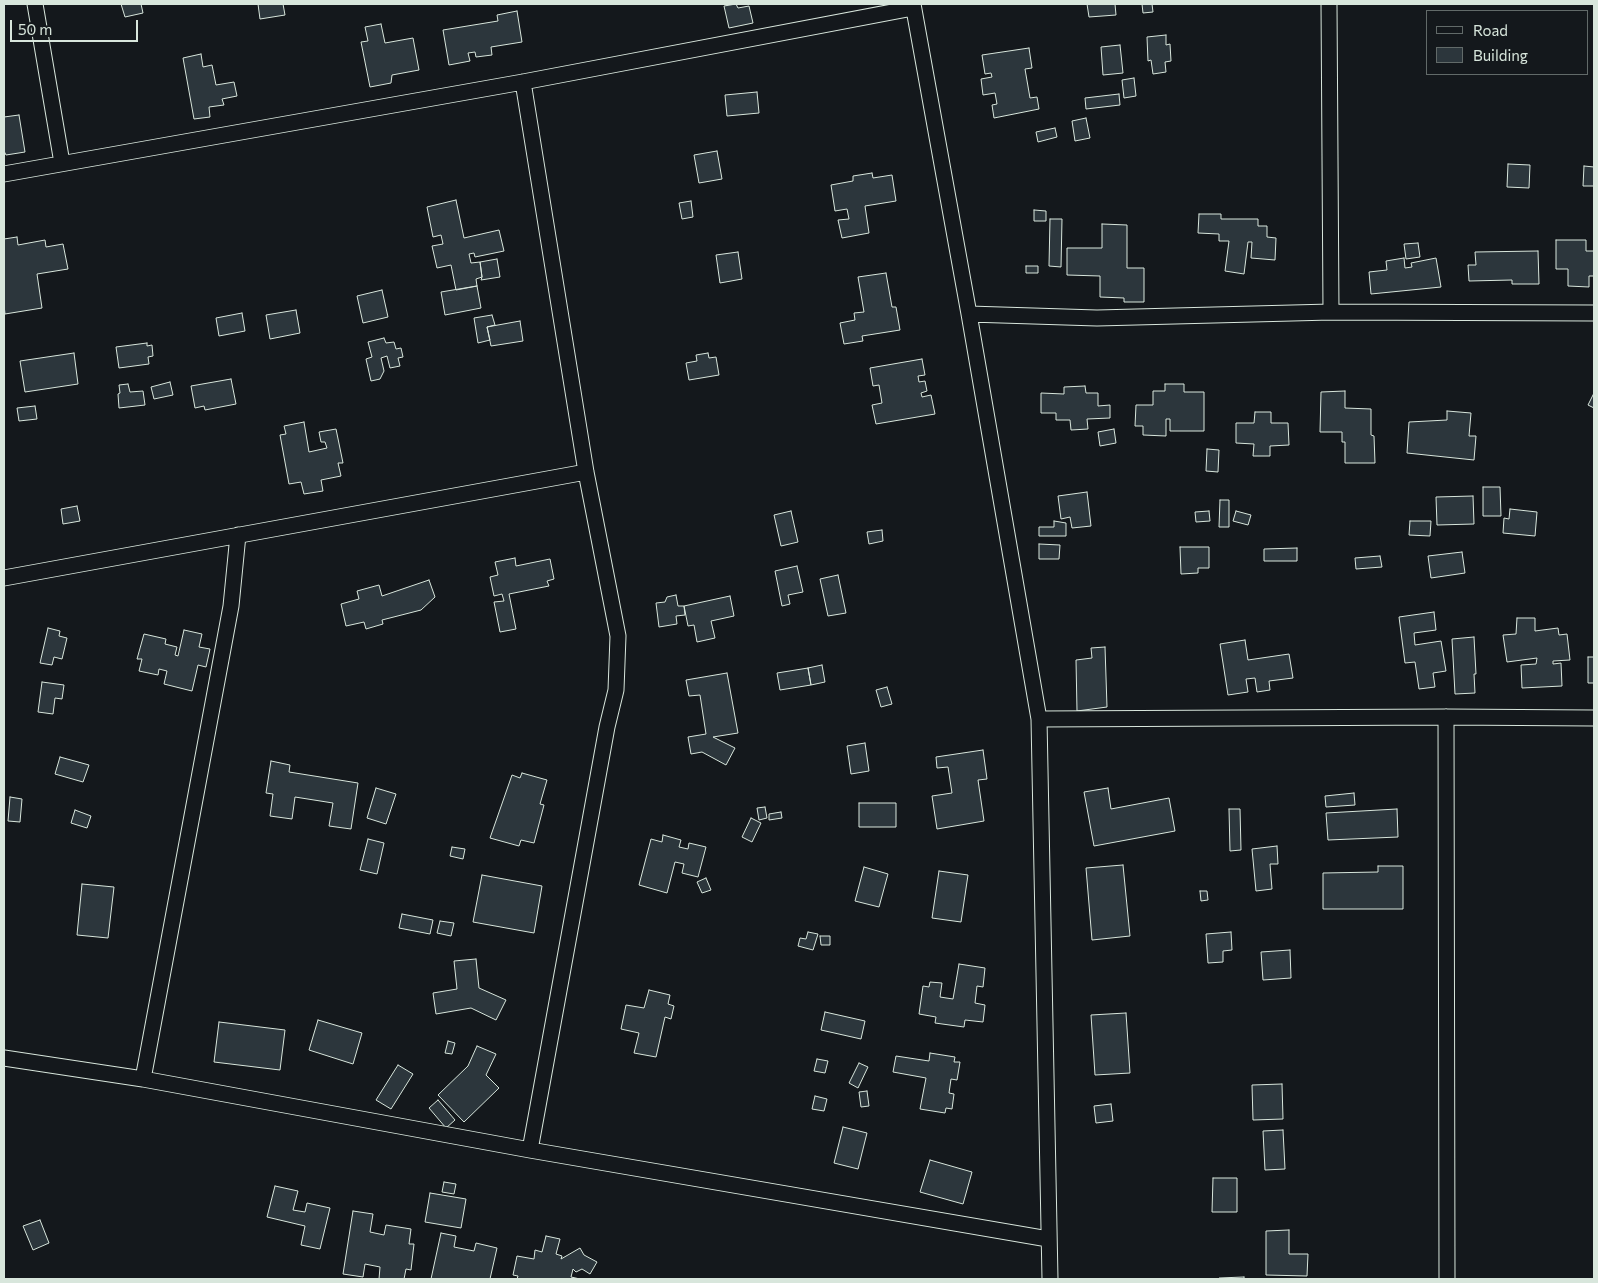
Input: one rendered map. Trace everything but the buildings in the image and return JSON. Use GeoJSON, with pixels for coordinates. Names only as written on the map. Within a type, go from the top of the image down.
{"type":"FeatureCollection","features":[{"type":"Feature","properties":{"kind":"street"},"geometry":{"type":"LineString","coordinates":[[35,4],[62,163]]}},
{"type":"Feature","properties":{"kind":"street"},"geometry":{"type":"LineString","coordinates":[[1330,4],[1331,312]]}},
{"type":"Feature","properties":{"kind":"street"},"geometry":{"type":"LineString","coordinates":[[4,174],[523,82],[913,6],[969,314],[1039,719],[1050,1279]]}},
{"type":"Feature","properties":{"kind":"street"},"geometry":{"type":"LineString","coordinates":[[523,82],[586,472],[618,636],[616,690],[607,727],[530,1150]]}},
{"type":"Feature","properties":{"kind":"street"},"geometry":{"type":"LineString","coordinates":[[969,314],[1097,318],[1331,312],[1594,313]]}},
{"type":"Feature","properties":{"kind":"street"},"geometry":{"type":"LineString","coordinates":[[4,578],[586,472]]}},
{"type":"Feature","properties":{"kind":"street"},"geometry":{"type":"LineString","coordinates":[[143,1079],[231,606],[238,536]]}},
{"type":"Feature","properties":{"kind":"street"},"geometry":{"type":"LineString","coordinates":[[1446,717],[1447,1279]]}},
{"type":"Feature","properties":{"kind":"street"},"geometry":{"type":"LineString","coordinates":[[1039,719],[1594,718]]}},
{"type":"Feature","properties":{"kind":"street"},"geometry":{"type":"LineString","coordinates":[[4,1058],[143,1079],[530,1150],[1048,1239]]}}]}
